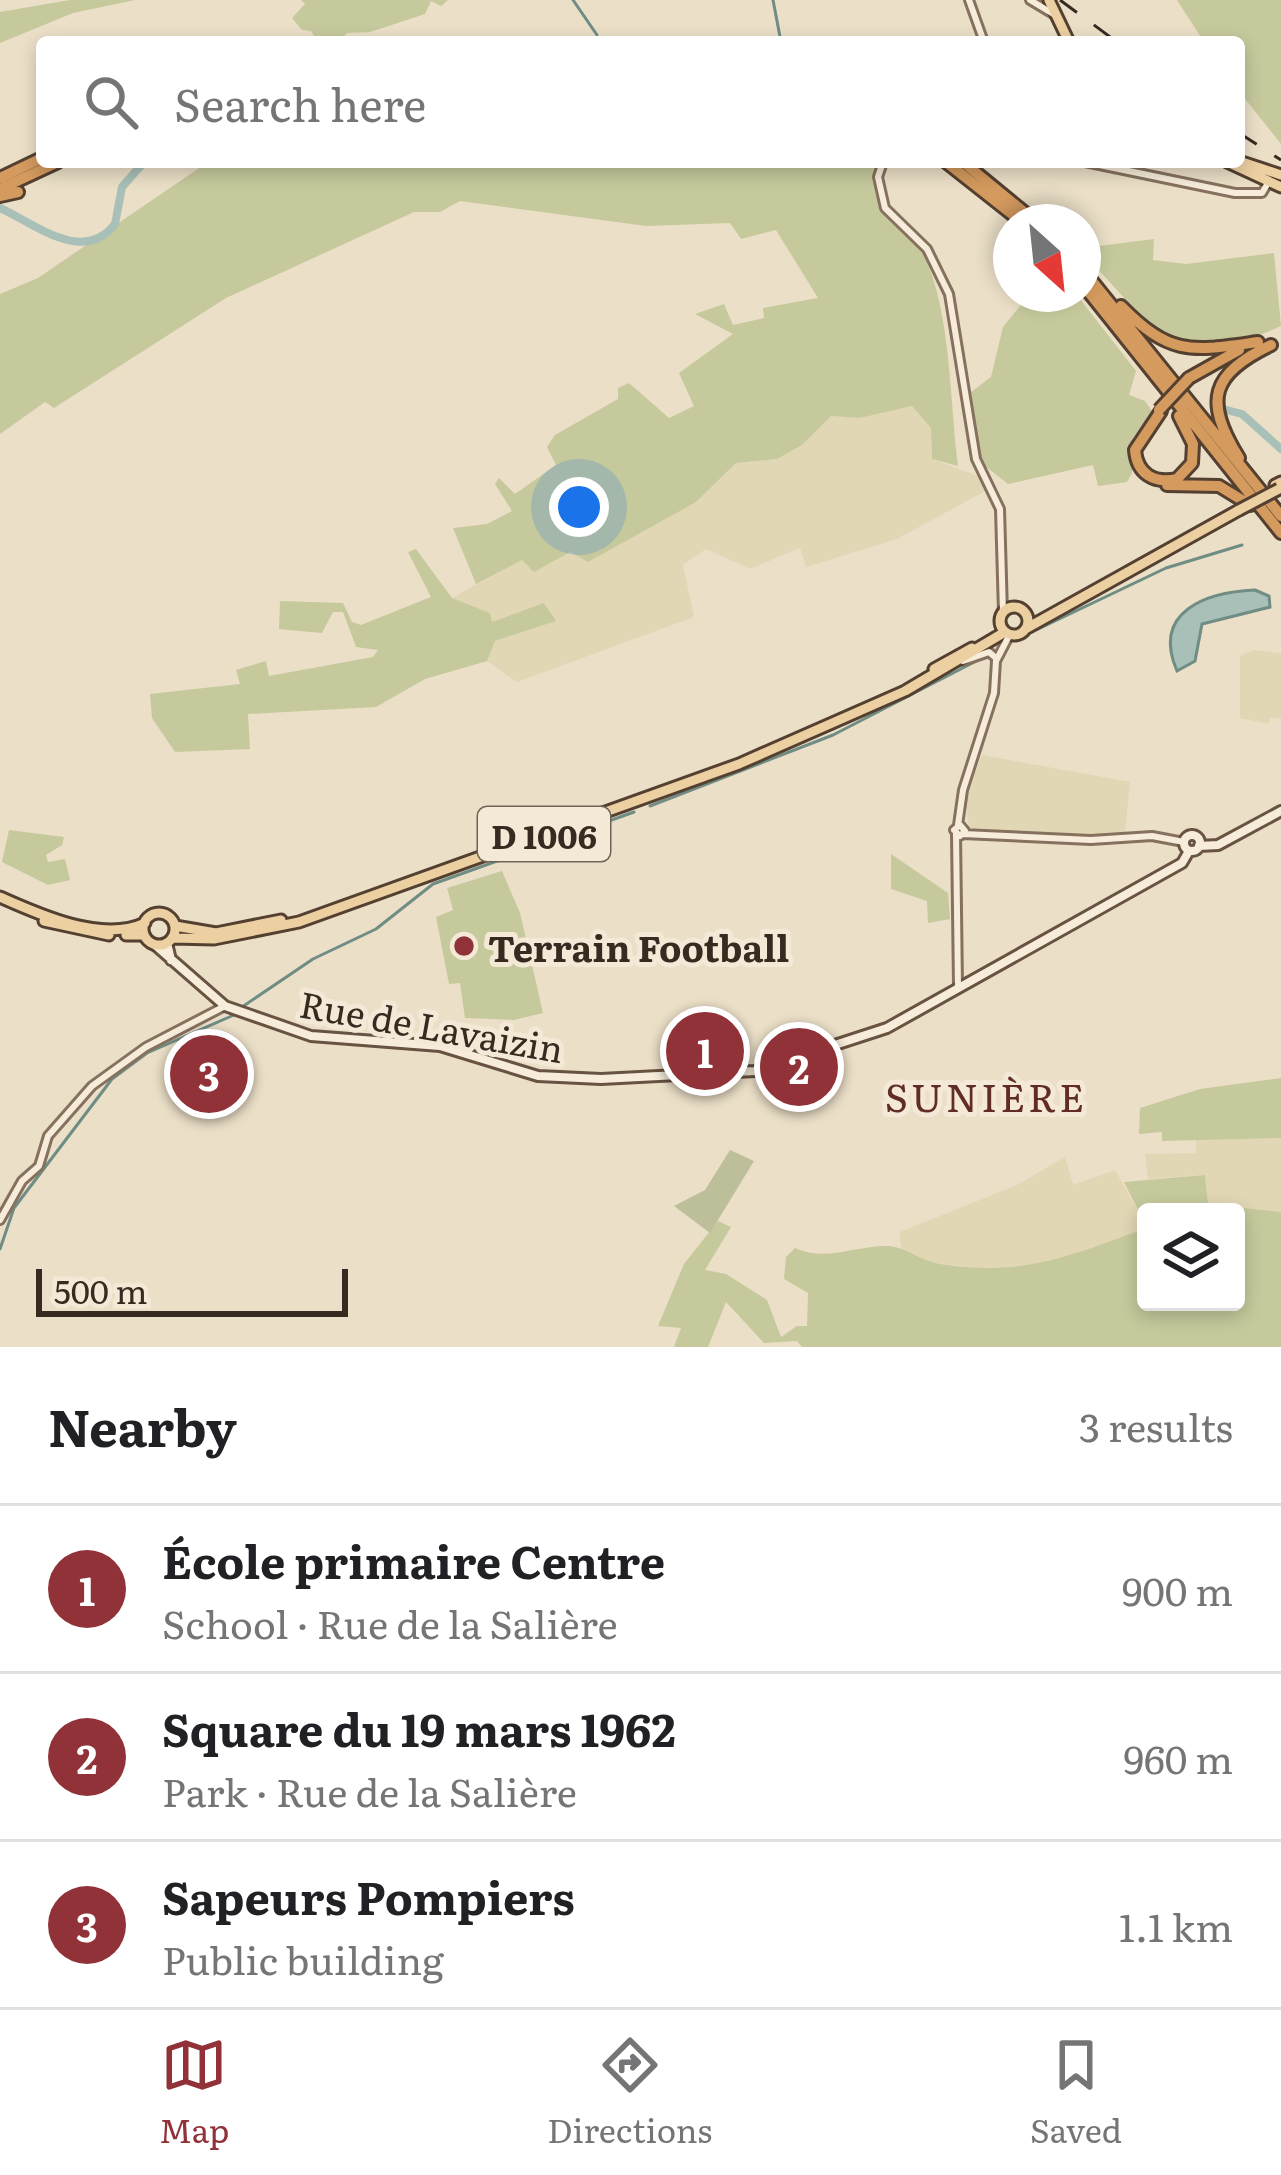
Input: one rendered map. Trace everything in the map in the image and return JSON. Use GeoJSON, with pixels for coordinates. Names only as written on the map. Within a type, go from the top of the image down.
{"type":"FeatureCollection","features":[{"type":"Feature","properties":{"kind":"highway"},"geometry":{"type":"LineString","coordinates":[[0,176],[36,161]]}},
{"type":"Feature","properties":{"kind":"highway"},"geometry":{"type":"LineString","coordinates":[[0,193],[47,168]]}},
{"type":"Feature","properties":{"kind":"highway"},"geometry":{"type":"LineString","coordinates":[[954,168],[999,204]]}},
{"type":"Feature","properties":{"kind":"highway"},"geometry":{"type":"LineString","coordinates":[[970,168],[1014,204]]}},
{"type":"Feature","properties":{"kind":"highway"},"geometry":{"type":"LineString","coordinates":[[0,193],[18,192]]}},
{"type":"Feature","properties":{"kind":"highway"},"geometry":{"type":"LineString","coordinates":[[1101,291],[1166,345],[1204,350],[1273,341]]}},
{"type":"Feature","properties":{"kind":"highway"},"geometry":{"type":"LineString","coordinates":[[1101,300],[1164,389],[1171,406],[1195,452],[1188,470],[1170,481],[1144,474],[1136,460],[1137,442],[1171,406],[1190,379],[1218,360],[1273,341]]}},
{"type":"Feature","properties":{"kind":"highway"},"geometry":{"type":"LineString","coordinates":[[1101,302],[1171,406],[1276,519]]}},
{"type":"Feature","properties":{"kind":"highway"},"geometry":{"type":"LineString","coordinates":[[1273,341],[1231,368],[1217,408],[1281,533]]}},
{"type":"Feature","properties":{"kind":"highway"},"geometry":{"type":"LineString","coordinates":[[1171,406],[1196,411],[1256,487]]}},
{"type":"Feature","properties":{"kind":"highway"},"geometry":{"type":"LineString","coordinates":[[1171,406],[1134,442],[1132,458],[1139,474],[1156,484],[1224,487],[1276,519]]}},
{"type":"Feature","properties":{"kind":"main road"},"geometry":{"type":"LineString","coordinates":[[1049,1],[1066,36]]}},
{"type":"Feature","properties":{"kind":"main road"},"geometry":{"type":"LineString","coordinates":[[1245,164],[1272,180]]}},
{"type":"Feature","properties":{"kind":"main road"},"geometry":{"type":"LineString","coordinates":[[1242,168],[1272,180]]}},
{"type":"Feature","properties":{"kind":"main road"},"geometry":{"type":"LineString","coordinates":[[1005,625],[1028,621],[1279,486]]}},
{"type":"Feature","properties":{"kind":"main road"},"geometry":{"type":"LineString","coordinates":[[1005,625],[1013,607],[1028,621]]}},
{"type":"Feature","properties":{"kind":"main road","name":"D 1006"},"geometry":{"type":"LineString","coordinates":[[168,938],[214,939],[298,922],[707,776],[828,728],[954,665],[1005,625]]}},
{"type":"Feature","properties":{"kind":"main road","name":"D 1006"},"geometry":{"type":"LineString","coordinates":[[168,938],[297,916],[737,759],[903,686],[1005,625]]}},
{"type":"Feature","properties":{"kind":"main road","name":"Rue de Lavaizin"},"geometry":{"type":"LineString","coordinates":[[168,938],[167,956],[226,1006],[311,1036],[440,1046],[538,1076],[601,1079],[774,1069],[887,1028],[1182,863],[1191,846],[1218,845],[1281,811]]}},
{"type":"Feature","properties":{"kind":"main road"},"geometry":{"type":"LineString","coordinates":[[0,900],[91,927],[144,929],[168,938]]}},
{"type":"Feature","properties":{"kind":"main road"},"geometry":{"type":"LineString","coordinates":[[144,929],[161,914],[168,938]]}},
{"type":"Feature","properties":{"kind":"street"},"geometry":{"type":"LineString","coordinates":[[969,0],[982,36]]}},
{"type":"Feature","properties":{"kind":"street"},"geometry":{"type":"LineString","coordinates":[[1031,0],[1049,1]]}},
{"type":"Feature","properties":{"kind":"street"},"geometry":{"type":"LineString","coordinates":[[1031,0],[1055,15]]}},
{"type":"Feature","properties":{"kind":"street"},"geometry":{"type":"LineString","coordinates":[[881,168],[878,177],[885,208],[927,249],[949,294],[976,458],[1000,509],[1005,625],[994,693],[961,813],[953,925],[958,986]]}},
{"type":"Feature","properties":{"kind":"street"},"geometry":{"type":"LineString","coordinates":[[1116,168],[1251,194],[1272,180]]}},
{"type":"Feature","properties":{"kind":"street"},"geometry":{"type":"LineString","coordinates":[[954,665],[989,652],[997,659]]}},
{"type":"Feature","properties":{"kind":"street"},"geometry":{"type":"LineString","coordinates":[[961,831],[1191,846]]}},
{"type":"Feature","properties":{"kind":"street"},"geometry":{"type":"LineString","coordinates":[[0,1220],[22,1181],[39,1166],[48,1136],[92,1086],[146,1047],[226,1006]]}},
{"type":"Feature","properties":{"kind":"shaded area"},"geometry":{"type":"Polygon","coordinates":[[[912,406],[931,427],[932,459],[981,477],[991,488],[897,539],[806,567],[800,548],[750,569],[706,549],[683,565],[694,617],[517,682],[487,661],[495,641],[555,621],[545,604],[491,623],[489,613],[452,598],[522,559],[571,551],[696,502],[736,463],[777,459],[802,445],[830,416],[860,418],[912,406]]]}},
{"type":"Feature","properties":{"kind":"shaded area"},"geometry":{"type":"Polygon","coordinates":[[[1255,590],[1269,596],[1270,607],[1202,624],[1195,661],[1177,671],[1171,633],[1188,609],[1219,595],[1255,590]]]}},
{"type":"Feature","properties":{"kind":"shaded area"},"geometry":{"type":"Polygon","coordinates":[[[1253,650],[1281,653],[1281,718],[1270,718],[1268,724],[1240,718],[1240,656],[1253,650]]]}},
{"type":"Feature","properties":{"kind":"shaded area"},"geometry":{"type":"Polygon","coordinates":[[[982,755],[1130,782],[1125,833],[1094,836],[969,828],[965,797],[982,755]]]}},
{"type":"Feature","properties":{"kind":"shaded area"},"geometry":{"type":"Polygon","coordinates":[[[1281,1138],[1281,1212],[1245,1208],[1245,1203],[1208,1203],[1205,1175],[1148,1179],[1145,1154],[1196,1153],[1196,1140],[1281,1138]]]}},
{"type":"Feature","properties":{"kind":"shaded area"},"geometry":{"type":"Polygon","coordinates":[[[1065,1157],[1073,1185],[1115,1170],[1137,1209],[1137,1231],[1038,1268],[995,1270],[933,1263],[901,1248],[900,1232],[1017,1185],[1065,1157]]]}},
{"type":"Feature","properties":{"kind":"green space"},"geometry":{"type":"Polygon","coordinates":[[[70,0],[135,0],[73,13],[0,43],[0,12],[70,0]]]}},
{"type":"Feature","properties":{"kind":"green space"},"geometry":{"type":"Polygon","coordinates":[[[301,0],[448,0],[441,6],[431,1],[425,14],[344,36],[314,36],[302,30],[292,18],[305,4],[301,0]]]}},
{"type":"Feature","properties":{"kind":"green space"},"geometry":{"type":"Polygon","coordinates":[[[1177,0],[1281,0],[1281,144],[1245,99],[1245,36],[1200,36],[1177,0]]]}},
{"type":"Feature","properties":{"kind":"green space"},"geometry":{"type":"Polygon","coordinates":[[[199,168],[876,168],[885,207],[916,242],[940,303],[958,466],[932,459],[931,428],[912,406],[860,418],[831,416],[802,445],[777,459],[736,463],[696,502],[588,562],[570,552],[534,572],[522,560],[476,584],[453,528],[487,524],[512,511],[495,484],[499,478],[515,494],[556,465],[547,447],[555,435],[618,399],[618,388],[629,383],[669,418],[694,406],[679,373],[733,334],[695,314],[724,304],[733,325],[764,318],[763,308],[818,298],[776,230],[741,239],[730,223],[646,226],[460,201],[440,212],[414,212],[226,298],[54,408],[45,402],[0,434],[0,294],[38,278],[199,168]]]}},
{"type":"Feature","properties":{"kind":"green space"},"geometry":{"type":"Polygon","coordinates":[[[1154,239],[1153,260],[1186,264],[1274,253],[1281,326],[1215,345],[1189,343],[1167,334],[1101,273],[1101,246],[1154,239]]]}},
{"type":"Feature","properties":{"kind":"green space"},"geometry":{"type":"Polygon","coordinates":[[[1015,312],[1090,312],[1136,371],[1129,395],[1145,401],[1152,411],[1132,439],[1132,473],[1127,482],[1098,486],[1093,465],[1008,484],[980,462],[967,395],[991,377],[1003,327],[1015,312]]]}},
{"type":"Feature","properties":{"kind":"green space"},"geometry":{"type":"Polygon","coordinates":[[[416,549],[452,598],[490,613],[492,622],[544,603],[556,621],[495,641],[487,661],[425,679],[376,707],[248,714],[250,749],[175,752],[152,718],[150,694],[240,684],[236,670],[266,661],[269,676],[373,657],[378,650],[356,647],[343,612],[333,612],[322,633],[279,629],[280,601],[343,603],[352,622],[361,625],[431,597],[408,552],[416,549]]]}},
{"type":"Feature","properties":{"kind":"green space"},"geometry":{"type":"Polygon","coordinates":[[[9,830],[64,837],[62,845],[46,855],[48,862],[65,859],[70,880],[48,885],[2,862],[9,830]]]}},
{"type":"Feature","properties":{"kind":"green space"},"geometry":{"type":"Polygon","coordinates":[[[891,854],[948,893],[950,919],[928,923],[927,901],[891,889],[891,854]]]}},
{"type":"Feature","properties":{"kind":"green space"},"geometry":{"type":"Polygon","coordinates":[[[502,871],[520,913],[543,1013],[514,1020],[465,1018],[460,983],[449,984],[436,917],[453,910],[447,888],[502,871]]]}},
{"type":"Feature","properties":{"kind":"green space"},"geometry":{"type":"Polygon","coordinates":[[[1281,1078],[1281,1138],[1162,1141],[1162,1132],[1139,1134],[1140,1108],[1200,1089],[1281,1078]]]}},
{"type":"Feature","properties":{"kind":"green space"},"geometry":{"type":"Polygon","coordinates":[[[730,1150],[754,1161],[710,1233],[674,1206],[705,1190],[730,1150]]]}},
{"type":"Feature","properties":{"kind":"green space"},"geometry":{"type":"Polygon","coordinates":[[[1205,1175],[1208,1203],[1137,1203],[1137,1208],[1124,1182],[1205,1175]]]}},
{"type":"Feature","properties":{"kind":"green space"},"geometry":{"type":"Polygon","coordinates":[[[1245,1208],[1281,1212],[1281,1347],[802,1347],[797,1341],[764,1343],[726,1302],[708,1347],[674,1347],[681,1328],[658,1326],[684,1264],[718,1221],[731,1227],[705,1270],[726,1274],[767,1300],[781,1337],[797,1326],[807,1326],[808,1293],[784,1279],[786,1257],[795,1248],[829,1254],[894,1247],[933,1262],[995,1268],[1090,1249],[1137,1231],[1137,1311],[1245,1311],[1245,1208]]]}},
{"type":"Feature","properties":{"kind":"waterway"},"geometry":{"type":"LineString","coordinates":[[573,0],[597,35]]}},
{"type":"Feature","properties":{"kind":"waterway"},"geometry":{"type":"LineString","coordinates":[[773,0],[780,36]]}},
{"type":"Feature","properties":{"kind":"waterway"},"geometry":{"type":"LineString","coordinates":[[0,208],[58,237],[88,241],[115,224],[122,187],[139,168]]}},
{"type":"Feature","properties":{"kind":"waterway"},"geometry":{"type":"LineString","coordinates":[[1215,407],[1242,414],[1281,449]]}},
{"type":"Feature","properties":{"kind":"waterway"},"geometry":{"type":"LineString","coordinates":[[1032,632],[1166,568],[1242,545]]}},
{"type":"Feature","properties":{"kind":"waterway"},"geometry":{"type":"LineString","coordinates":[[650,806],[833,735],[986,656]]}},
{"type":"Feature","properties":{"kind":"waterway"},"geometry":{"type":"LineString","coordinates":[[242,1007],[313,959],[376,929],[433,884],[634,812]]}},
{"type":"Feature","properties":{"kind":"waterway"},"geometry":{"type":"LineString","coordinates":[[0,1249],[14,1208],[112,1079],[147,1053],[234,1015]]}},
{"type":"Feature","properties":{"kind":"railway"},"geometry":{"type":"LineString","coordinates":[[1060,0],[1109,36]]}},
{"type":"Feature","properties":{"kind":"railway"},"geometry":{"type":"LineString","coordinates":[[1245,137],[1281,160]]}},
{"type":"Feature","properties":{"kind":"place","name":"Terrain Football"},"geometry":{"type":"Point","coordinates":[464,946]}},
{"type":"Feature","properties":{"kind":"place","name":"École primaire Centre"},"geometry":{"type":"Point","coordinates":[705,1051]}},
{"type":"Feature","properties":{"kind":"place","name":"Square du 19 mars 1962"},"geometry":{"type":"Point","coordinates":[799,1067]}},
{"type":"Feature","properties":{"kind":"place","name":"Sapeurs Pompiers"},"geometry":{"type":"Point","coordinates":[209,1074]}},
{"type":"Feature","properties":{"kind":"district","name":"SUNIÈRE"},"geometry":{"type":"Point","coordinates":[986,1095]}}]}
